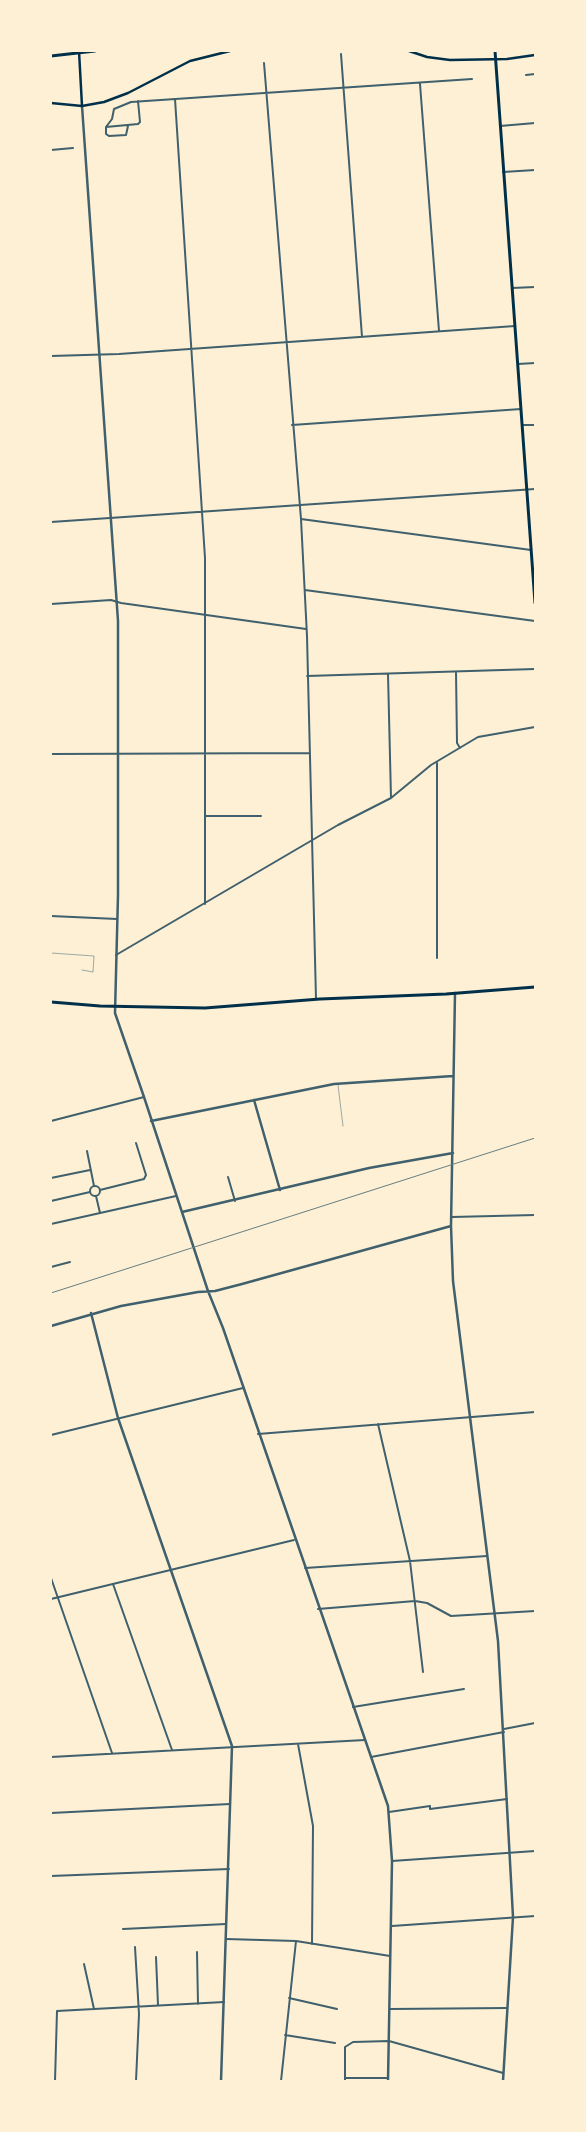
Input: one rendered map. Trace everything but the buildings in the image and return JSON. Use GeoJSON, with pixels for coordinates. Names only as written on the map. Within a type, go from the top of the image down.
{"type":"FeatureCollection","features":[{"type":"Feature","properties":{"kind":"main road"},"geometry":{"type":"LineString","coordinates":[[79,51],[82,106]]}},
{"type":"Feature","properties":{"kind":"main road"},"geometry":{"type":"LineString","coordinates":[[51,56],[95,51]]}},
{"type":"Feature","properties":{"kind":"main road"},"geometry":{"type":"LineString","coordinates":[[51,103],[82,106],[97,104],[120,97],[190,61],[230,51]]}},
{"type":"Feature","properties":{"kind":"main road"},"geometry":{"type":"LineString","coordinates":[[409,51],[442,59],[496,59],[535,55]]}},
{"type":"Feature","properties":{"kind":"main road"},"geometry":{"type":"LineString","coordinates":[[495,51],[535,603]]}},
{"type":"Feature","properties":{"kind":"main road"},"geometry":{"type":"LineString","coordinates":[[51,1002],[114,1007],[205,1008],[316,999],[455,993],[535,987]]}},
{"type":"Feature","properties":{"kind":"street"},"geometry":{"type":"LineString","coordinates":[[341,54],[362,336]]}},
{"type":"Feature","properties":{"kind":"street"},"geometry":{"type":"LineString","coordinates":[[264,63],[301,519],[308,676],[316,999]]}},
{"type":"Feature","properties":{"kind":"street"},"geometry":{"type":"LineString","coordinates":[[526,75],[535,74]]}},
{"type":"Feature","properties":{"kind":"street"},"geometry":{"type":"LineString","coordinates":[[106,127],[112,119],[114,109],[138,101],[472,79]]}},
{"type":"Feature","properties":{"kind":"street"},"geometry":{"type":"LineString","coordinates":[[420,83],[439,331]]}},
{"type":"Feature","properties":{"kind":"street"},"geometry":{"type":"LineString","coordinates":[[175,99],[203,513],[207,615],[205,904]]}},
{"type":"Feature","properties":{"kind":"street"},"geometry":{"type":"LineString","coordinates":[[106,127],[138,124],[140,122],[138,101]]}},
{"type":"Feature","properties":{"kind":"street"},"geometry":{"type":"LineString","coordinates":[[82,106],[118,632],[115,1014],[208,1292],[223,1328],[294,1540],[389,1812],[392,1861],[392,1926],[391,1956],[390,2008],[389,2041],[388,2080],[344,2079],[344,2047],[353,2042],[389,2041],[503,2073]]}},
{"type":"Feature","properties":{"kind":"street"},"geometry":{"type":"LineString","coordinates":[[500,126],[535,123]]}},
{"type":"Feature","properties":{"kind":"street"},"geometry":{"type":"LineString","coordinates":[[106,127],[109,136],[126,135],[128,126]]}},
{"type":"Feature","properties":{"kind":"street"},"geometry":{"type":"LineString","coordinates":[[51,150],[73,148]]}},
{"type":"Feature","properties":{"kind":"street"},"geometry":{"type":"LineString","coordinates":[[503,172],[535,170]]}},
{"type":"Feature","properties":{"kind":"street"},"geometry":{"type":"LineString","coordinates":[[512,288],[535,287]]}},
{"type":"Feature","properties":{"kind":"street"},"geometry":{"type":"LineString","coordinates":[[51,356],[100,355],[515,326]]}},
{"type":"Feature","properties":{"kind":"street"},"geometry":{"type":"LineString","coordinates":[[518,364],[535,363]]}},
{"type":"Feature","properties":{"kind":"street"},"geometry":{"type":"LineString","coordinates":[[292,425],[521,410]]}},
{"type":"Feature","properties":{"kind":"street"},"geometry":{"type":"LineString","coordinates":[[522,425],[535,425]]}},
{"type":"Feature","properties":{"kind":"street"},"geometry":{"type":"LineString","coordinates":[[51,522],[535,489]]}},
{"type":"Feature","properties":{"kind":"street"},"geometry":{"type":"LineString","coordinates":[[301,519],[531,550]]}},
{"type":"Feature","properties":{"kind":"street"},"geometry":{"type":"LineString","coordinates":[[304,590],[535,621]]}},
{"type":"Feature","properties":{"kind":"street"},"geometry":{"type":"LineString","coordinates":[[51,604],[111,600],[306,629]]}},
{"type":"Feature","properties":{"kind":"street"},"geometry":{"type":"LineString","coordinates":[[308,676],[535,669]]}},
{"type":"Feature","properties":{"kind":"street"},"geometry":{"type":"LineString","coordinates":[[456,672],[458,744],[460,748]]}},
{"type":"Feature","properties":{"kind":"street"},"geometry":{"type":"LineString","coordinates":[[388,674],[391,798]]}},
{"type":"Feature","properties":{"kind":"street"},"geometry":{"type":"LineString","coordinates":[[116,955],[312,841],[391,798],[437,762],[483,735],[535,726]]}},
{"type":"Feature","properties":{"kind":"street"},"geometry":{"type":"LineString","coordinates":[[51,754],[309,753]]}},
{"type":"Feature","properties":{"kind":"street"},"geometry":{"type":"LineString","coordinates":[[437,762],[437,958]]}},
{"type":"Feature","properties":{"kind":"street"},"geometry":{"type":"LineString","coordinates":[[206,816],[261,816]]}},
{"type":"Feature","properties":{"kind":"street"},"geometry":{"type":"LineString","coordinates":[[51,916],[117,920]]}},
{"type":"Feature","properties":{"kind":"street"},"geometry":{"type":"LineString","coordinates":[[455,993],[453,1281],[495,1614],[504,1731],[513,1917],[503,2081]]}},
{"type":"Feature","properties":{"kind":"street"},"geometry":{"type":"LineString","coordinates":[[151,1121],[338,1084],[453,1076]]}},
{"type":"Feature","properties":{"kind":"street"},"geometry":{"type":"LineString","coordinates":[[51,1120],[144,1098]]}},
{"type":"Feature","properties":{"kind":"street"},"geometry":{"type":"LineString","coordinates":[[254,1100],[280,1190]]}},
{"type":"Feature","properties":{"kind":"street"},"geometry":{"type":"LineString","coordinates":[[87,1151],[94,1186],[100,1190],[144,1179],[146,1175],[136,1143]]}},
{"type":"Feature","properties":{"kind":"street"},"geometry":{"type":"LineString","coordinates":[[182,1212],[369,1168],[453,1153]]}},
{"type":"Feature","properties":{"kind":"street"},"geometry":{"type":"LineString","coordinates":[[51,1178],[90,1170]]}},
{"type":"Feature","properties":{"kind":"street"},"geometry":{"type":"LineString","coordinates":[[228,1178],[235,1201]]}},
{"type":"Feature","properties":{"kind":"street"},"geometry":{"type":"LineString","coordinates":[[90,1192],[94,1186]]}},
{"type":"Feature","properties":{"kind":"street"},"geometry":{"type":"LineString","coordinates":[[96,1196],[100,1190]]}},
{"type":"Feature","properties":{"kind":"street"},"geometry":{"type":"LineString","coordinates":[[51,1201],[90,1192],[96,1196],[100,1213]]}},
{"type":"Feature","properties":{"kind":"street"},"geometry":{"type":"LineString","coordinates":[[51,1224],[176,1196]]}},
{"type":"Feature","properties":{"kind":"street"},"geometry":{"type":"LineString","coordinates":[[452,1217],[535,1215]]}},
{"type":"Feature","properties":{"kind":"street"},"geometry":{"type":"LineString","coordinates":[[51,1326],[91,1314],[242,1284],[452,1226]]}},
{"type":"Feature","properties":{"kind":"street"},"geometry":{"type":"LineString","coordinates":[[51,1267],[70,1262]]}},
{"type":"Feature","properties":{"kind":"street"},"geometry":{"type":"LineString","coordinates":[[91,1314],[118,1418],[232,1746],[221,2081]]}},
{"type":"Feature","properties":{"kind":"street"},"geometry":{"type":"LineString","coordinates":[[51,1435],[243,1388]]}},
{"type":"Feature","properties":{"kind":"street"},"geometry":{"type":"LineString","coordinates":[[258,1434],[535,1412]]}},
{"type":"Feature","properties":{"kind":"street"},"geometry":{"type":"LineString","coordinates":[[378,1424],[410,1561],[423,1672]]}},
{"type":"Feature","properties":{"kind":"street"},"geometry":{"type":"LineString","coordinates":[[51,1599],[294,1540]]}},
{"type":"Feature","properties":{"kind":"street"},"geometry":{"type":"LineString","coordinates":[[305,1568],[488,1556]]}},
{"type":"Feature","properties":{"kind":"street"},"geometry":{"type":"LineString","coordinates":[[51,1578],[112,1753]]}},
{"type":"Feature","properties":{"kind":"street"},"geometry":{"type":"LineString","coordinates":[[113,1584],[172,1750]]}},
{"type":"Feature","properties":{"kind":"street"},"geometry":{"type":"LineString","coordinates":[[318,1609],[415,1601],[427,1603],[451,1616],[535,1611]]}},
{"type":"Feature","properties":{"kind":"street"},"geometry":{"type":"LineString","coordinates":[[353,1707],[464,1689]]}},
{"type":"Feature","properties":{"kind":"street"},"geometry":{"type":"LineString","coordinates":[[371,1757],[504,1731],[535,1723]]}},
{"type":"Feature","properties":{"kind":"street"},"geometry":{"type":"LineString","coordinates":[[51,1757],[365,1740]]}},
{"type":"Feature","properties":{"kind":"street"},"geometry":{"type":"LineString","coordinates":[[298,1744],[313,1826],[312,1944]]}},
{"type":"Feature","properties":{"kind":"street"},"geometry":{"type":"LineString","coordinates":[[389,1812],[430,1806],[430,1809],[507,1799]]}},
{"type":"Feature","properties":{"kind":"street"},"geometry":{"type":"LineString","coordinates":[[51,1814],[230,1804]]}},
{"type":"Feature","properties":{"kind":"street"},"geometry":{"type":"LineString","coordinates":[[392,1861],[535,1851]]}},
{"type":"Feature","properties":{"kind":"street"},"geometry":{"type":"LineString","coordinates":[[51,1876],[228,1869]]}},
{"type":"Feature","properties":{"kind":"street"},"geometry":{"type":"LineString","coordinates":[[392,1926],[535,1916]]}},
{"type":"Feature","properties":{"kind":"street"},"geometry":{"type":"LineString","coordinates":[[123,1928],[226,1924]]}},
{"type":"Feature","properties":{"kind":"street"},"geometry":{"type":"LineString","coordinates":[[226,1939],[296,1941],[391,1956]]}},
{"type":"Feature","properties":{"kind":"street"},"geometry":{"type":"LineString","coordinates":[[281,2081],[296,1941]]}},
{"type":"Feature","properties":{"kind":"street"},"geometry":{"type":"LineString","coordinates":[[135,1947],[139,2014],[136,2081]]}},
{"type":"Feature","properties":{"kind":"street"},"geometry":{"type":"LineString","coordinates":[[197,1952],[198,2004]]}},
{"type":"Feature","properties":{"kind":"street"},"geometry":{"type":"LineString","coordinates":[[156,1957],[158,2006]]}},
{"type":"Feature","properties":{"kind":"street"},"geometry":{"type":"LineString","coordinates":[[84,1964],[94,2009]]}},
{"type":"Feature","properties":{"kind":"street"},"geometry":{"type":"LineString","coordinates":[[289,1998],[337,2009]]}},
{"type":"Feature","properties":{"kind":"street"},"geometry":{"type":"LineString","coordinates":[[55,2081],[57,2011],[224,2002]]}},
{"type":"Feature","properties":{"kind":"street"},"geometry":{"type":"LineString","coordinates":[[390,2008],[507,2008]]}},
{"type":"Feature","properties":{"kind":"street"},"geometry":{"type":"LineString","coordinates":[[285,2035],[335,2043]]}},
{"type":"Feature","properties":{"kind":"lane"},"geometry":{"type":"LineString","coordinates":[[51,953],[94,956],[93,972],[82,970]]}},
{"type":"Feature","properties":{"kind":"lane"},"geometry":{"type":"LineString","coordinates":[[338,1084],[343,1126]]}},
{"type":"Feature","properties":{"kind":"railway"},"geometry":{"type":"LineString","coordinates":[[51,1293],[535,1138]]}}]}
